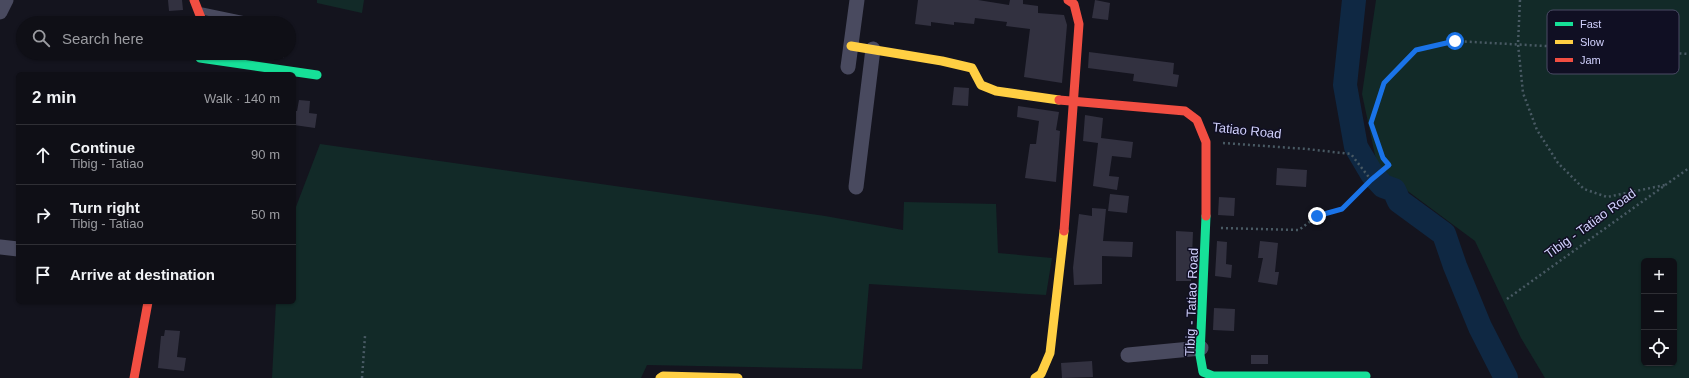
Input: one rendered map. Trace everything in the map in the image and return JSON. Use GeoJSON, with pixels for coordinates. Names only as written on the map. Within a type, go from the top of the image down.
{"type":"FeatureCollection","features":[{"type":"Feature","properties":{"kind":"street"},"geometry":{"type":"LineString","coordinates":[[0,12],[6,0]]}},
{"type":"Feature","properties":{"kind":"street"},"geometry":{"type":"LineString","coordinates":[[194,0],[200,16]]}},
{"type":"Feature","properties":{"kind":"street"},"geometry":{"type":"LineString","coordinates":[[848,67],[858,0]]}},
{"type":"Feature","properties":{"kind":"street"},"geometry":{"type":"LineString","coordinates":[[1035,378],[1041,374],[1050,353],[1061,266],[1079,24],[1074,4],[1068,0]]}},
{"type":"Feature","properties":{"kind":"street"},"geometry":{"type":"LineString","coordinates":[[851,46],[873,49],[856,187]]}},
{"type":"Feature","properties":{"kind":"street","name":"Tatiao Road"},"geometry":{"type":"LineString","coordinates":[[873,49],[942,61],[972,68],[981,85],[996,91],[1074,102],[1185,111],[1197,120],[1206,142]]}},
{"type":"Feature","properties":{"kind":"street"},"geometry":{"type":"LineString","coordinates":[[199,69],[200,60]]}},
{"type":"Feature","properties":{"kind":"street"},"geometry":{"type":"LineString","coordinates":[[230,60],[317,75]]}},
{"type":"Feature","properties":{"kind":"street","name":"Tibig - Tatiao Road"},"geometry":{"type":"LineString","coordinates":[[1206,142],[1206,228],[1201,348],[1203,372],[1212,376],[1366,376]]}},
{"type":"Feature","properties":{"kind":"street"},"geometry":{"type":"LineString","coordinates":[[0,247],[16,249]]}},
{"type":"Feature","properties":{"kind":"street"},"geometry":{"type":"LineString","coordinates":[[134,378],[148,304]]}},
{"type":"Feature","properties":{"kind":"street"},"geometry":{"type":"LineString","coordinates":[[1128,355],[1201,348]]}},
{"type":"Feature","properties":{"kind":"street"},"geometry":{"type":"LineString","coordinates":[[660,378],[663,376],[738,378]]}},
{"type":"Feature","properties":{"kind":"lane"},"geometry":{"type":"LineString","coordinates":[[198,10],[224,16]]}},
{"type":"Feature","properties":{"kind":"path"},"geometry":{"type":"LineString","coordinates":[[1520,0],[1518,44],[1523,93],[1536,130],[1558,163],[1584,189],[1607,197],[1665,185]]}},
{"type":"Feature","properties":{"kind":"path"},"geometry":{"type":"LineString","coordinates":[[1206,228],[1299,230],[1317,216],[1342,209],[1371,180],[1389,165],[1383,158],[1371,123],[1384,83],[1416,50],[1455,41],[1547,46]]}},
{"type":"Feature","properties":{"kind":"path"},"geometry":{"type":"LineString","coordinates":[[1679,53],[1689,54]]}},
{"type":"Feature","properties":{"kind":"path","name":"Tatiao Road"},"geometry":{"type":"LineString","coordinates":[[1206,142],[1307,149],[1351,154],[1371,180]]}},
{"type":"Feature","properties":{"kind":"path","name":"Tibig - Tatiao Road"},"geometry":{"type":"LineString","coordinates":[[1507,299],[1689,168]]}},
{"type":"Feature","properties":{"kind":"path"},"geometry":{"type":"LineString","coordinates":[[362,378],[365,336]]}},
{"type":"Feature","properties":{"kind":"green space"},"geometry":{"type":"Polygon","coordinates":[[[317,0],[364,0],[362,13],[317,3],[317,0]]]}},
{"type":"Feature","properties":{"kind":"green space"},"geometry":{"type":"Polygon","coordinates":[[[1376,0],[1689,0],[1689,378],[1545,378],[1521,338],[1475,241],[1378,169],[1362,94],[1376,0]]]}},
{"type":"Feature","properties":{"kind":"green space"},"geometry":{"type":"Polygon","coordinates":[[[320,144],[825,216],[903,230],[904,202],[996,204],[998,253],[1052,258],[1046,295],[869,284],[862,369],[647,365],[641,378],[272,378],[276,304],[296,304],[296,207],[320,144]]]}},
{"type":"Feature","properties":{"kind":"building"},"geometry":{"type":"Polygon","coordinates":[[[168,0],[182,0],[183,10],[169,11],[168,0]]]}},
{"type":"Feature","properties":{"kind":"building"},"geometry":{"type":"Polygon","coordinates":[[[918,0],[978,0],[1009,5],[1010,0],[1023,0],[1023,4],[1038,6],[1038,13],[1064,15],[1067,25],[1062,83],[1024,77],[1030,29],[1006,26],[1007,22],[975,18],[974,24],[954,22],[954,25],[931,22],[931,26],[915,24],[918,0]]]}},
{"type":"Feature","properties":{"kind":"building"},"geometry":{"type":"Polygon","coordinates":[[[1095,0],[1110,3],[1108,20],[1092,18],[1095,0]]]}},
{"type":"Feature","properties":{"kind":"building"},"geometry":{"type":"Polygon","coordinates":[[[1089,52],[1174,63],[1173,74],[1179,75],[1177,87],[1133,81],[1134,74],[1088,68],[1089,52]]]}},
{"type":"Feature","properties":{"kind":"building"},"geometry":{"type":"Polygon","coordinates":[[[954,87],[969,88],[968,106],[952,105],[954,87]]]}},
{"type":"Feature","properties":{"kind":"building"},"geometry":{"type":"Polygon","coordinates":[[[299,100],[310,101],[309,113],[317,114],[315,128],[296,125],[299,100]]]}},
{"type":"Feature","properties":{"kind":"building"},"geometry":{"type":"Polygon","coordinates":[[[1018,106],[1059,112],[1056,130],[1060,131],[1056,182],[1025,178],[1030,144],[1036,144],[1039,121],[1017,117],[1018,106]]]}},
{"type":"Feature","properties":{"kind":"building"},"geometry":{"type":"Polygon","coordinates":[[[1085,115],[1103,118],[1101,138],[1133,142],[1131,158],[1112,156],[1109,176],[1119,177],[1117,190],[1093,186],[1098,143],[1083,141],[1085,115]]]}},
{"type":"Feature","properties":{"kind":"building"},"geometry":{"type":"Polygon","coordinates":[[[1277,168],[1307,170],[1306,187],[1276,185],[1277,168]]]}},
{"type":"Feature","properties":{"kind":"building"},"geometry":{"type":"Polygon","coordinates":[[[1110,194],[1129,196],[1127,213],[1108,211],[1110,194]]]}},
{"type":"Feature","properties":{"kind":"building"},"geometry":{"type":"Polygon","coordinates":[[[1219,197],[1235,198],[1234,216],[1218,215],[1219,197]]]}},
{"type":"Feature","properties":{"kind":"building"},"geometry":{"type":"Polygon","coordinates":[[[1092,208],[1106,209],[1103,241],[1133,242],[1132,257],[1102,256],[1102,284],[1074,285],[1073,268],[1079,214],[1092,216],[1092,208]]]}},
{"type":"Feature","properties":{"kind":"building"},"geometry":{"type":"Polygon","coordinates":[[[1176,231],[1193,232],[1191,281],[1176,281],[1176,231]]]}},
{"type":"Feature","properties":{"kind":"building"},"geometry":{"type":"Polygon","coordinates":[[[1217,241],[1227,242],[1226,264],[1232,265],[1231,278],[1215,276],[1217,241]]]}},
{"type":"Feature","properties":{"kind":"building"},"geometry":{"type":"Polygon","coordinates":[[[1260,241],[1278,243],[1275,272],[1279,272],[1277,285],[1258,282],[1263,258],[1258,258],[1260,241]]]}},
{"type":"Feature","properties":{"kind":"building"},"geometry":{"type":"Polygon","coordinates":[[[1214,308],[1235,309],[1234,331],[1213,330],[1214,308]]]}},
{"type":"Feature","properties":{"kind":"building"},"geometry":{"type":"Polygon","coordinates":[[[165,330],[180,331],[177,357],[186,358],[184,371],[158,368],[161,336],[164,336],[165,330]]]}},
{"type":"Feature","properties":{"kind":"building"},"geometry":{"type":"Polygon","coordinates":[[[1251,355],[1268,355],[1268,364],[1251,364],[1251,355]]]}},
{"type":"Feature","properties":{"kind":"building"},"geometry":{"type":"Polygon","coordinates":[[[1092,361],[1093,377],[1062,378],[1061,363],[1092,361]]]}},
{"type":"Feature","properties":{"kind":"waterway"},"geometry":{"type":"LineString","coordinates":[[1354,0],[1345,85],[1356,147],[1372,174],[1383,186],[1394,190],[1399,201],[1444,234],[1455,266],[1480,327],[1506,378]]}},
{"type":"Feature","properties":{"kind":"traffic: fast"},"geometry":{"type":"LineString","coordinates":[[214,60],[317,75]]}},
{"type":"Feature","properties":{"kind":"traffic: fast"},"geometry":{"type":"LineString","coordinates":[[1206,216],[1200,355],[1203,372],[1213,376],[1366,376]]}},
{"type":"Feature","properties":{"kind":"traffic: slow"},"geometry":{"type":"LineString","coordinates":[[851,46],[942,61],[972,68],[981,85],[996,91],[1059,100]]}},
{"type":"Feature","properties":{"kind":"traffic: slow"},"geometry":{"type":"LineString","coordinates":[[1035,378],[1041,374],[1050,353],[1064,231]]}},
{"type":"Feature","properties":{"kind":"traffic: slow"},"geometry":{"type":"LineString","coordinates":[[660,378],[663,376],[738,378]]}},
{"type":"Feature","properties":{"kind":"traffic: jam"},"geometry":{"type":"LineString","coordinates":[[194,0],[200,16]]}},
{"type":"Feature","properties":{"kind":"traffic: jam"},"geometry":{"type":"LineString","coordinates":[[1064,231],[1079,24],[1074,4],[1068,0]]}},
{"type":"Feature","properties":{"kind":"traffic: jam"},"geometry":{"type":"LineString","coordinates":[[1059,100],[1185,111],[1197,120],[1206,142],[1206,216]]}},
{"type":"Feature","properties":{"kind":"traffic: jam"},"geometry":{"type":"LineString","coordinates":[[134,378],[148,304]]}},
{"type":"Feature","properties":{"kind":"route"},"geometry":{"type":"LineString","coordinates":[[1317,216],[1342,209],[1371,180],[1389,165],[1383,158],[1371,123],[1384,83],[1416,50],[1455,41]]}}]}
